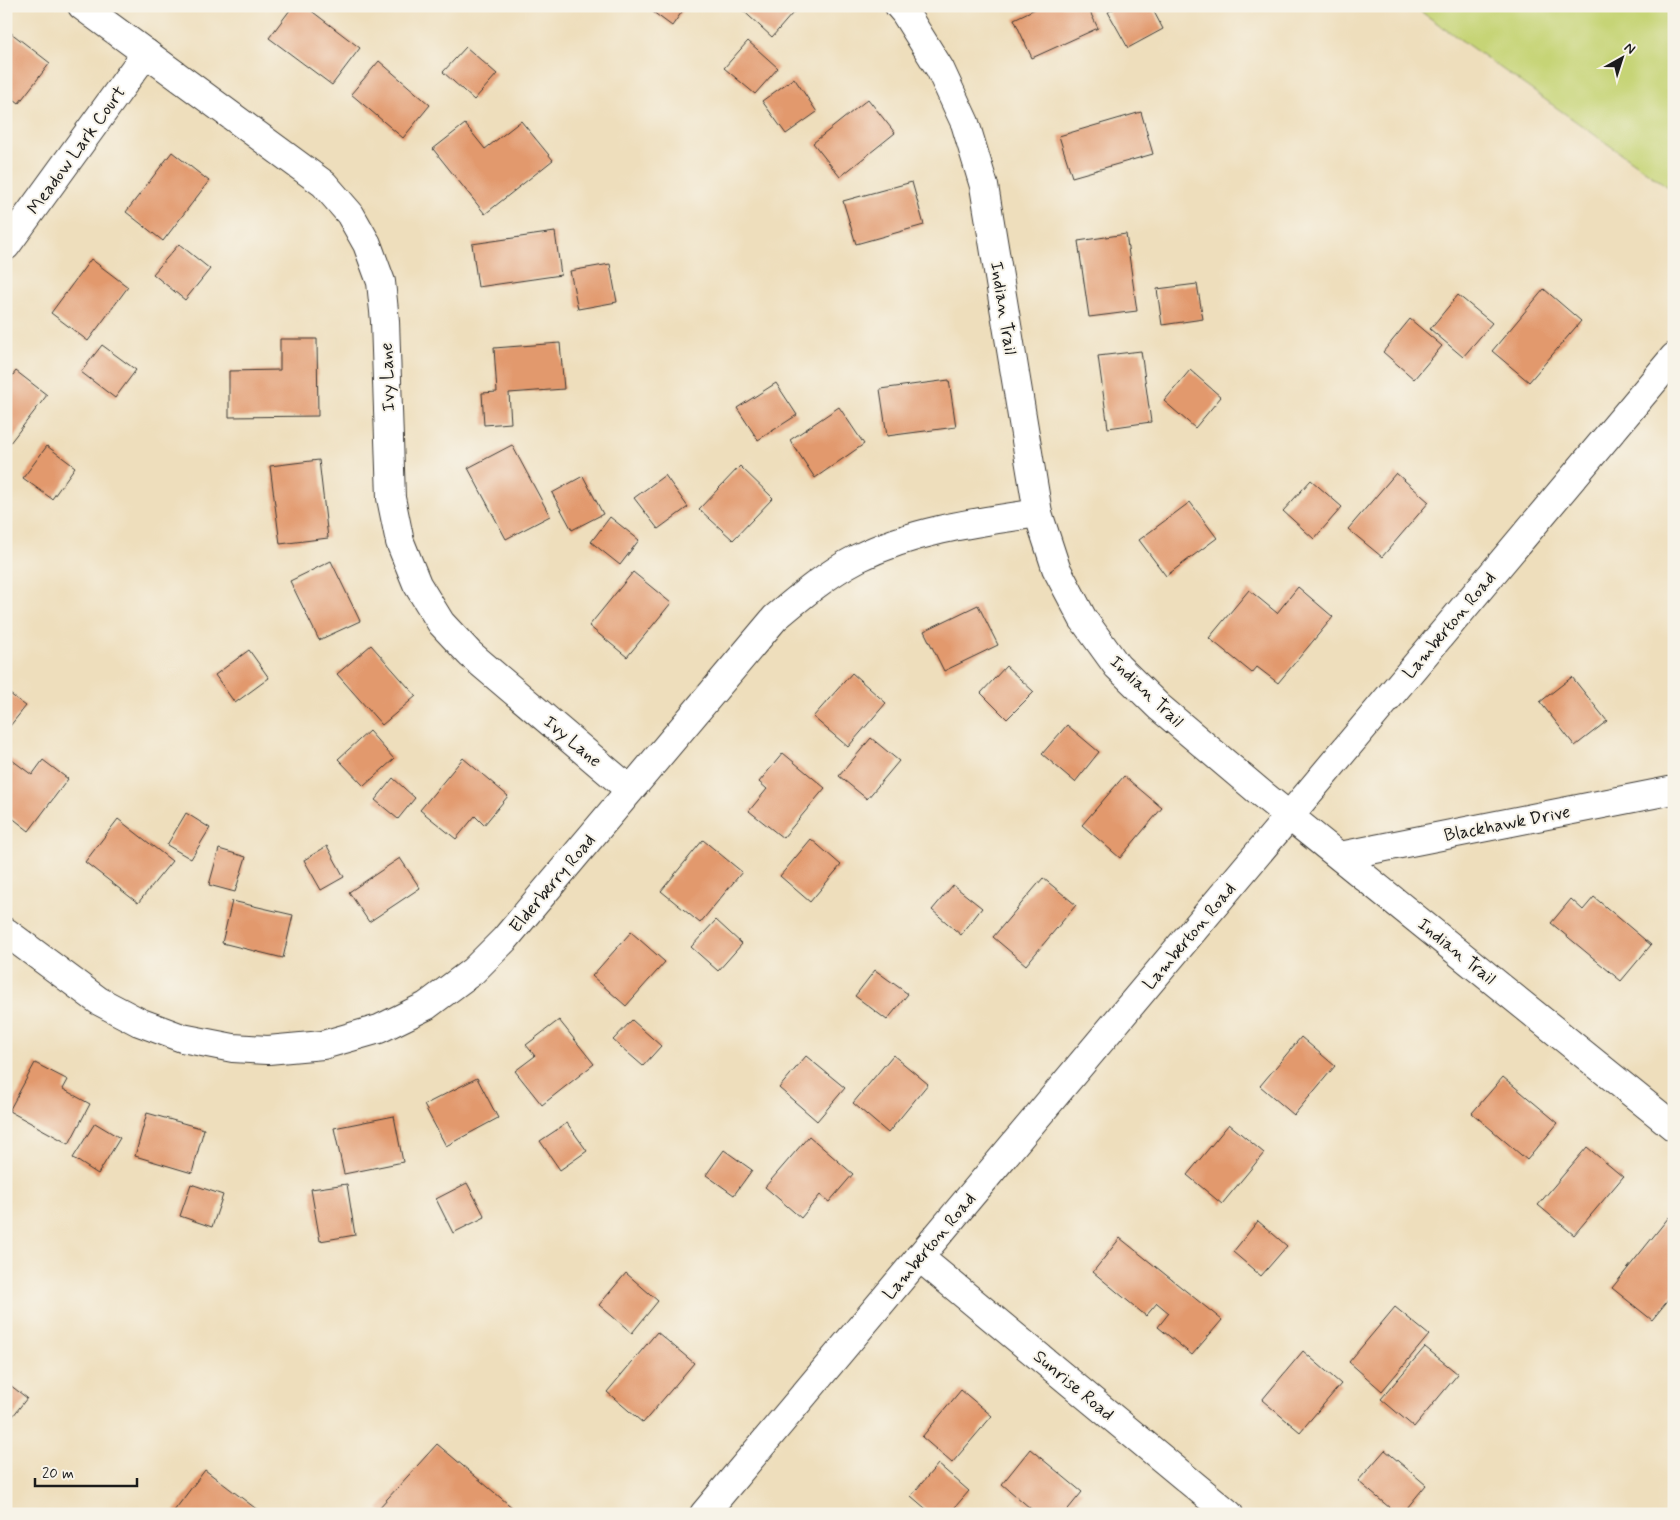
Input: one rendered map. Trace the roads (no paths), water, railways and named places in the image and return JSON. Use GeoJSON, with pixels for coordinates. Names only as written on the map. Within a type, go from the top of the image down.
{"type":"FeatureCollection","features":[{"type":"Feature","properties":{"kind":"street","name":"Ivy Lane"},"geometry":{"type":"LineString","coordinates":[[82,6],[324,184],[350,214],[368,244],[380,282],[386,321],[391,498],[400,542],[417,584],[441,623],[470,654],[630,790]]}},
{"type":"Feature","properties":{"kind":"street","name":"Indian Trail"},"geometry":{"type":"LineString","coordinates":[[899,6],[940,69],[965,123],[984,186],[1038,513],[1056,568],[1083,619],[1117,666],[1159,707],[1674,1127]]}},
{"type":"Feature","properties":{"kind":"street","name":"Meadow Lark Court"},"geometry":{"type":"LineString","coordinates":[[6,246],[146,53]]}},
{"type":"Feature","properties":{"kind":"street","name":"Lamberton Road"},"geometry":{"type":"LineString","coordinates":[[704,1514],[1674,357]]}},
{"type":"Feature","properties":{"kind":"street","name":"Elderberry Road"},"geometry":{"type":"LineString","coordinates":[[6,932],[99,1000],[140,1022],[182,1038],[233,1048],[268,1050],[324,1045],[380,1029],[426,1006],[473,972],[505,939],[775,618],[816,584],[858,558],[907,538],[958,525],[1038,513]]}},
{"type":"Feature","properties":{"kind":"street","name":"Blackhawk Drive"},"geometry":{"type":"LineString","coordinates":[[1340,856],[1674,790]]}},
{"type":"Feature","properties":{"kind":"street","name":"Sunrise Road"},"geometry":{"type":"LineString","coordinates":[[919,1257],[1229,1514]]}}]}
